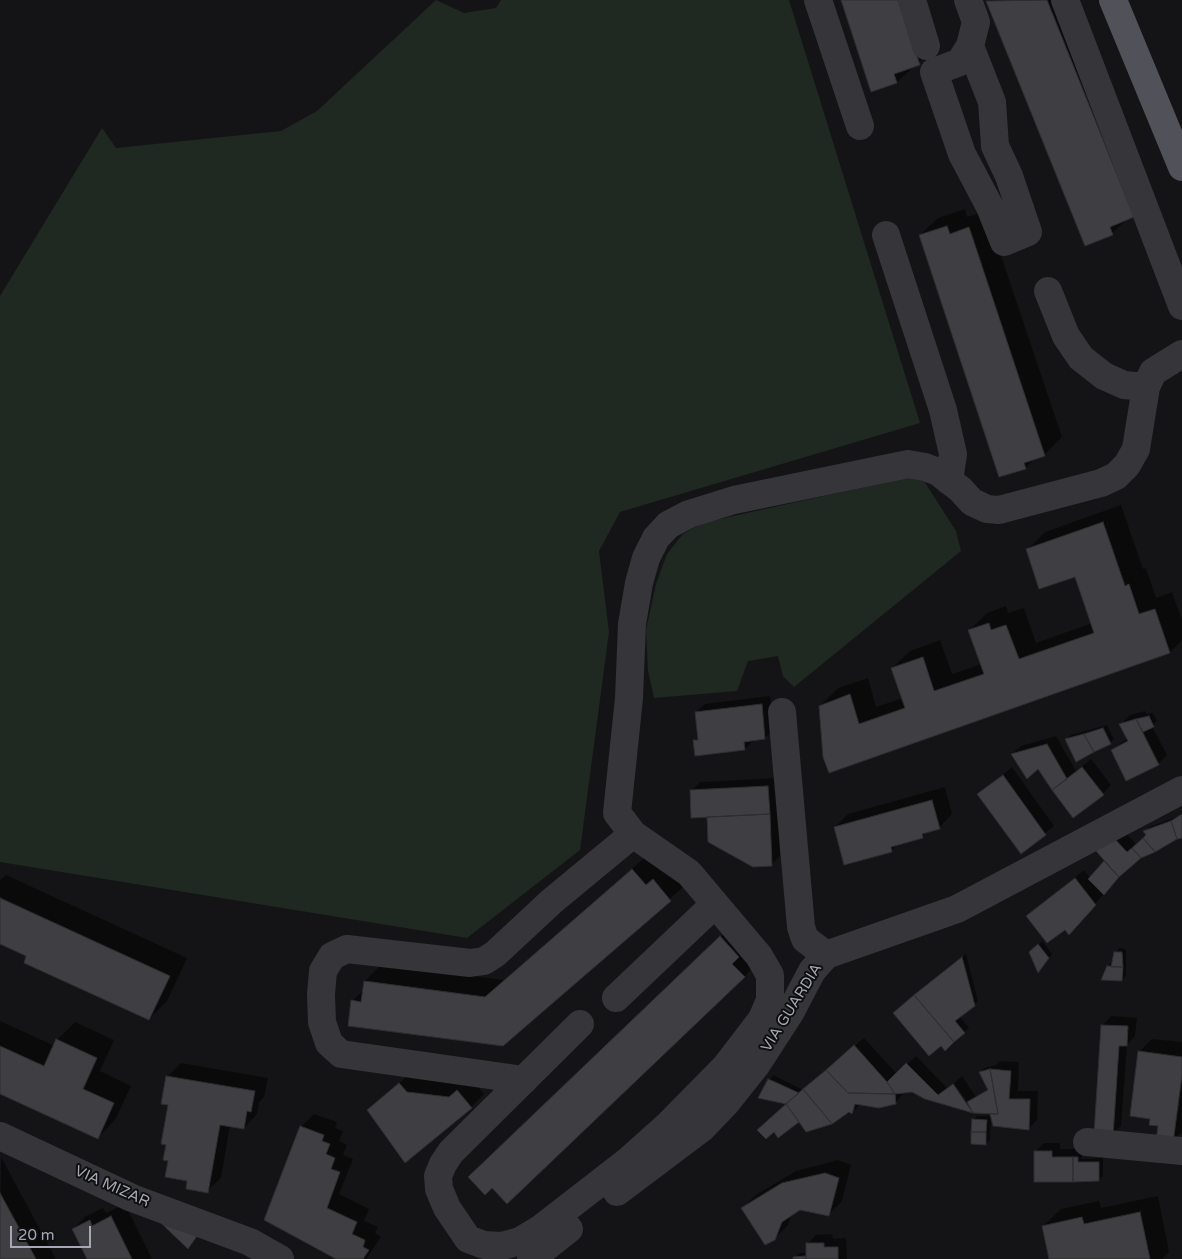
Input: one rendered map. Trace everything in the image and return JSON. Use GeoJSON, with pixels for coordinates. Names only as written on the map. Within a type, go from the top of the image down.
{"type":"FeatureCollection","features":[{"type":"Feature","properties":{"kind":"main road"},"geometry":{"type":"LineString","coordinates":[[1114,0],[1182,167]]}},
{"type":"Feature","properties":{"kind":"street"},"geometry":{"type":"LineString","coordinates":[[818,0],[860,126]]}},
{"type":"Feature","properties":{"kind":"street"},"geometry":{"type":"LineString","coordinates":[[912,0],[926,46]]}},
{"type":"Feature","properties":{"kind":"street"},"geometry":{"type":"LineString","coordinates":[[968,0],[976,22],[970,46],[960,62],[934,72],[964,158],[990,207],[1004,242],[1028,232],[1010,176],[995,146],[992,102],[970,46]]}},
{"type":"Feature","properties":{"kind":"street"},"geometry":{"type":"LineString","coordinates":[[1065,0],[1182,306]]}},
{"type":"Feature","properties":{"kind":"street"},"geometry":{"type":"LineString","coordinates":[[964,158],[995,146]]}},
{"type":"Feature","properties":{"kind":"street"},"geometry":{"type":"LineString","coordinates":[[886,235],[943,410],[953,454],[949,481]]}},
{"type":"Feature","properties":{"kind":"street"},"geometry":{"type":"LineString","coordinates":[[1048,291],[1066,336],[1081,358],[1104,376],[1124,385],[1146,387]]}},
{"type":"Feature","properties":{"kind":"street"},"geometry":{"type":"LineString","coordinates":[[580,1024],[451,1152],[443,1164],[438,1176],[442,1195],[458,1227],[468,1239],[484,1245],[502,1246],[520,1241],[540,1229],[629,1160],[667,1126],[726,1066],[762,1019],[770,1000],[770,974],[759,956],[689,873],[633,834],[617,813],[629,698],[632,624],[639,583],[646,558],[656,538],[668,525],[689,514],[734,500],[908,464],[938,472],[972,502],[987,509],[999,510],[1101,483],[1116,476],[1127,465],[1136,448],[1146,387],[1153,372],[1182,354]]}},
{"type":"Feature","properties":{"kind":"street"},"geometry":{"type":"LineString","coordinates":[[782,712],[801,927],[805,939],[826,955]]}},
{"type":"Feature","properties":{"kind":"street","name":"VIA GUARDIA"},"geometry":{"type":"LineString","coordinates":[[530,1259],[702,1128],[720,1110],[757,1064],[790,1013],[812,971],[826,955],[957,909],[1182,790]]}},
{"type":"Feature","properties":{"kind":"street"},"geometry":{"type":"LineString","coordinates":[[524,1080],[342,1054],[329,1043],[322,1022],[320,994],[323,971],[332,956],[347,949],[470,963],[484,961],[495,954],[552,901],[633,834]]}},
{"type":"Feature","properties":{"kind":"street"},"geometry":{"type":"LineString","coordinates":[[616,998],[715,904]]}},
{"type":"Feature","properties":{"kind":"street","name":"VIA MIZAR"},"geometry":{"type":"LineString","coordinates":[[0,1136],[132,1198],[250,1242],[280,1259]]}},
{"type":"Feature","properties":{"kind":"street"},"geometry":{"type":"LineString","coordinates":[[1087,1142],[1182,1151]]}},
{"type":"Feature","properties":{"kind":"shaded area"},"geometry":{"type":"Polygon","coordinates":[[[436,0],[464,13],[496,8],[501,0],[789,0],[920,423],[620,512],[599,551],[609,632],[580,850],[467,938],[0,862],[0,296],[102,128],[116,148],[281,131],[317,111],[436,0]]]}},
{"type":"Feature","properties":{"kind":"shaded area"},"geometry":{"type":"Polygon","coordinates":[[[914,476],[924,481],[956,531],[961,551],[794,687],[783,676],[778,656],[748,661],[737,691],[654,698],[648,671],[646,630],[656,584],[667,554],[683,534],[702,523],[914,476]]]}},
{"type":"Feature","properties":{"kind":"building"},"geometry":{"type":"Polygon","coordinates":[[[841,0],[898,0],[920,65],[894,74],[897,83],[871,92],[841,0]]]}},
{"type":"Feature","properties":{"kind":"building"},"geometry":{"type":"Polygon","coordinates":[[[1047,0],[1134,217],[1110,227],[1113,235],[1085,246],[986,1],[1047,0]]]}},
{"type":"Feature","properties":{"kind":"building"},"geometry":{"type":"Polygon","coordinates":[[[947,226],[950,234],[969,227],[1045,456],[1024,463],[1026,469],[999,477],[919,235],[947,226]]]}},
{"type":"Feature","properties":{"kind":"building"},"geometry":{"type":"Polygon","coordinates":[[[1103,522],[1125,586],[1129,584],[1139,614],[1155,609],[1170,653],[829,773],[823,757],[819,706],[850,694],[859,724],[905,708],[891,668],[923,657],[934,691],[984,674],[968,630],[989,623],[991,630],[1006,625],[1019,659],[1094,633],[1075,577],[1039,589],[1026,549],[1103,522]]]}},
{"type":"Feature","properties":{"kind":"building"},"geometry":{"type":"Polygon","coordinates":[[[762,704],[765,739],[744,742],[745,750],[695,756],[693,740],[698,740],[695,712],[762,704]]]}},
{"type":"Feature","properties":{"kind":"building"},"geometry":{"type":"Polygon","coordinates":[[[1149,716],[1154,727],[1143,732],[1136,719],[1149,716]]]}},
{"type":"Feature","properties":{"kind":"building"},"geometry":{"type":"Polygon","coordinates":[[[1136,719],[1159,765],[1126,781],[1111,750],[1128,741],[1119,724],[1136,719]]]}},
{"type":"Feature","properties":{"kind":"building"},"geometry":{"type":"Polygon","coordinates":[[[1103,728],[1111,744],[1094,752],[1084,734],[1103,728]]]}},
{"type":"Feature","properties":{"kind":"building"},"geometry":{"type":"Polygon","coordinates":[[[1084,734],[1094,752],[1076,762],[1065,739],[1084,734]]]}},
{"type":"Feature","properties":{"kind":"building"},"geometry":{"type":"Polygon","coordinates":[[[1047,744],[1067,779],[1052,790],[1038,769],[1027,779],[1011,754],[1047,744]]]}},
{"type":"Feature","properties":{"kind":"building"},"geometry":{"type":"Polygon","coordinates":[[[1082,767],[1104,795],[1073,818],[1052,790],[1082,767]]]}},
{"type":"Feature","properties":{"kind":"building"},"geometry":{"type":"Polygon","coordinates":[[[1003,775],[1046,835],[1021,854],[977,794],[1003,775]]]}},
{"type":"Feature","properties":{"kind":"building"},"geometry":{"type":"Polygon","coordinates":[[[768,786],[770,814],[691,818],[690,790],[768,786]]]}},
{"type":"Feature","properties":{"kind":"building"},"geometry":{"type":"Polygon","coordinates":[[[932,800],[940,829],[922,834],[923,838],[891,847],[892,852],[844,865],[834,827],[932,800]]]}},
{"type":"Feature","properties":{"kind":"building"},"geometry":{"type":"Polygon","coordinates":[[[770,814],[772,866],[753,867],[708,842],[707,817],[770,814]]]}},
{"type":"Feature","properties":{"kind":"building"},"geometry":{"type":"Polygon","coordinates":[[[1182,814],[1182,838],[1177,839],[1171,821],[1182,814]]]}},
{"type":"Feature","properties":{"kind":"building"},"geometry":{"type":"Polygon","coordinates":[[[1171,821],[1177,839],[1155,852],[1143,838],[1146,835],[1143,831],[1171,821]]]}},
{"type":"Feature","properties":{"kind":"building"},"geometry":{"type":"Polygon","coordinates":[[[1113,837],[1127,852],[1132,848],[1141,858],[1119,877],[1096,851],[1113,837]]]}},
{"type":"Feature","properties":{"kind":"building"},"geometry":{"type":"Polygon","coordinates":[[[1143,838],[1155,852],[1141,858],[1132,848],[1143,838]]]}},
{"type":"Feature","properties":{"kind":"building"},"geometry":{"type":"Polygon","coordinates":[[[1104,861],[1119,877],[1104,895],[1088,879],[1104,861]]]}},
{"type":"Feature","properties":{"kind":"building"},"geometry":{"type":"Polygon","coordinates":[[[632,869],[646,885],[653,879],[671,901],[503,1046],[348,1026],[351,1000],[361,1002],[364,981],[485,997],[632,869]]]}},
{"type":"Feature","properties":{"kind":"building"},"geometry":{"type":"Polygon","coordinates":[[[1075,878],[1096,905],[1069,935],[1065,930],[1047,943],[1026,916],[1075,878]]]}},
{"type":"Feature","properties":{"kind":"building"},"geometry":{"type":"Polygon","coordinates":[[[0,898],[170,976],[149,1020],[24,963],[26,956],[0,944],[0,898]]]}},
{"type":"Feature","properties":{"kind":"building"},"geometry":{"type":"Polygon","coordinates":[[[720,936],[739,957],[732,964],[745,977],[507,1204],[492,1188],[485,1195],[468,1177],[720,936]]]}},
{"type":"Feature","properties":{"kind":"building"},"geometry":{"type":"Polygon","coordinates":[[[1038,944],[1049,958],[1038,973],[1029,952],[1038,944]]]}},
{"type":"Feature","properties":{"kind":"building"},"geometry":{"type":"Polygon","coordinates":[[[1114,952],[1122,952],[1123,967],[1111,967],[1114,952]]]}},
{"type":"Feature","properties":{"kind":"building"},"geometry":{"type":"Polygon","coordinates":[[[962,957],[975,1006],[955,1021],[965,1033],[954,1042],[914,995],[962,957]]]}},
{"type":"Feature","properties":{"kind":"building"},"geometry":{"type":"Polygon","coordinates":[[[1107,966],[1123,967],[1122,981],[1101,980],[1107,966]]]}},
{"type":"Feature","properties":{"kind":"building"},"geometry":{"type":"Polygon","coordinates":[[[914,995],[954,1042],[945,1051],[941,1046],[929,1056],[893,1013],[914,995]]]}},
{"type":"Feature","properties":{"kind":"building"},"geometry":{"type":"Polygon","coordinates":[[[1101,1025],[1128,1026],[1127,1046],[1119,1046],[1113,1136],[1094,1134],[1101,1025]]]}},
{"type":"Feature","properties":{"kind":"building"},"geometry":{"type":"Polygon","coordinates":[[[56,1039],[97,1058],[83,1089],[114,1103],[98,1139],[0,1094],[0,1046],[44,1066],[56,1039]]]}},
{"type":"Feature","properties":{"kind":"building"},"geometry":{"type":"Polygon","coordinates":[[[854,1045],[887,1082],[895,1094],[848,1093],[826,1070],[854,1045]]]}},
{"type":"Feature","properties":{"kind":"building"},"geometry":{"type":"Polygon","coordinates":[[[1138,1051],[1182,1057],[1182,1075],[1173,1143],[1156,1141],[1158,1126],[1149,1125],[1150,1119],[1130,1116],[1138,1051]]]}},
{"type":"Feature","properties":{"kind":"building"},"geometry":{"type":"Polygon","coordinates":[[[906,1063],[938,1095],[953,1084],[973,1113],[925,1099],[912,1092],[895,1094],[887,1082],[906,1063]]]}},
{"type":"Feature","properties":{"kind":"building"},"geometry":{"type":"Polygon","coordinates":[[[990,1069],[998,1114],[973,1113],[967,1102],[988,1090],[979,1072],[990,1069]]]}},
{"type":"Feature","properties":{"kind":"building"},"geometry":{"type":"Polygon","coordinates":[[[990,1069],[1011,1071],[1009,1099],[1030,1099],[1029,1130],[993,1126],[990,1114],[998,1114],[990,1069]]]}},
{"type":"Feature","properties":{"kind":"building"},"geometry":{"type":"Polygon","coordinates":[[[826,1070],[848,1093],[895,1094],[896,1104],[879,1108],[855,1104],[852,1114],[849,1112],[832,1124],[803,1089],[826,1070]]]}},
{"type":"Feature","properties":{"kind":"building"},"geometry":{"type":"Polygon","coordinates":[[[166,1076],[255,1091],[251,1112],[247,1111],[244,1129],[220,1125],[208,1193],[186,1189],[187,1181],[165,1177],[168,1161],[163,1160],[166,1145],[161,1144],[168,1105],[161,1104],[166,1076]]]}},
{"type":"Feature","properties":{"kind":"building"},"geometry":{"type":"Polygon","coordinates":[[[768,1079],[799,1093],[786,1104],[758,1098],[768,1079]]]}},
{"type":"Feature","properties":{"kind":"building"},"geometry":{"type":"Polygon","coordinates":[[[399,1083],[407,1092],[449,1097],[457,1090],[472,1108],[405,1163],[367,1110],[399,1083]]]}},
{"type":"Feature","properties":{"kind":"building"},"geometry":{"type":"Polygon","coordinates":[[[803,1089],[832,1124],[806,1132],[786,1104],[803,1089]]]}},
{"type":"Feature","properties":{"kind":"building"},"geometry":{"type":"Polygon","coordinates":[[[786,1104],[799,1122],[778,1138],[774,1132],[766,1139],[757,1130],[786,1104]]]}},
{"type":"Feature","properties":{"kind":"building"},"geometry":{"type":"Polygon","coordinates":[[[972,1119],[987,1120],[986,1132],[971,1132],[972,1119]]]}},
{"type":"Feature","properties":{"kind":"building"},"geometry":{"type":"Polygon","coordinates":[[[300,1126],[324,1135],[322,1141],[330,1144],[326,1154],[335,1158],[331,1169],[340,1172],[327,1208],[357,1222],[352,1234],[365,1240],[363,1247],[369,1250],[363,1259],[336,1259],[264,1220],[300,1126]]]}},
{"type":"Feature","properties":{"kind":"building"},"geometry":{"type":"Polygon","coordinates":[[[971,1132],[986,1132],[986,1145],[971,1144],[971,1132]]]}},
{"type":"Feature","properties":{"kind":"building"},"geometry":{"type":"Polygon","coordinates":[[[1034,1151],[1052,1151],[1052,1157],[1073,1157],[1073,1182],[1034,1182],[1034,1151]]]}},
{"type":"Feature","properties":{"kind":"building"},"geometry":{"type":"Polygon","coordinates":[[[1073,1157],[1078,1157],[1078,1162],[1099,1162],[1099,1181],[1073,1182],[1073,1157]]]}},
{"type":"Feature","properties":{"kind":"building"},"geometry":{"type":"Polygon","coordinates":[[[825,1173],[839,1178],[829,1216],[800,1210],[782,1222],[775,1240],[765,1245],[741,1208],[782,1183],[825,1173]]]}},
{"type":"Feature","properties":{"kind":"building"},"geometry":{"type":"Polygon","coordinates":[[[0,1193],[36,1259],[0,1259],[0,1193]]]}},
{"type":"Feature","properties":{"kind":"building"},"geometry":{"type":"Polygon","coordinates":[[[1140,1212],[1150,1259],[1049,1259],[1042,1226],[1082,1217],[1084,1224],[1140,1212]]]}},
{"type":"Feature","properties":{"kind":"building"},"geometry":{"type":"Polygon","coordinates":[[[111,1216],[132,1259],[87,1259],[72,1229],[90,1220],[92,1226],[111,1216]]]}},
{"type":"Feature","properties":{"kind":"building"},"geometry":{"type":"Polygon","coordinates":[[[162,1224],[197,1236],[188,1249],[162,1224]]]}},
{"type":"Feature","properties":{"kind":"building"},"geometry":{"type":"Polygon","coordinates":[[[806,1243],[824,1243],[824,1247],[838,1247],[838,1259],[806,1259],[806,1243]]]}},
{"type":"Feature","properties":{"kind":"building"},"geometry":{"type":"Polygon","coordinates":[[[806,1256],[806,1259],[793,1259],[793,1257],[806,1256]]]}}]}
